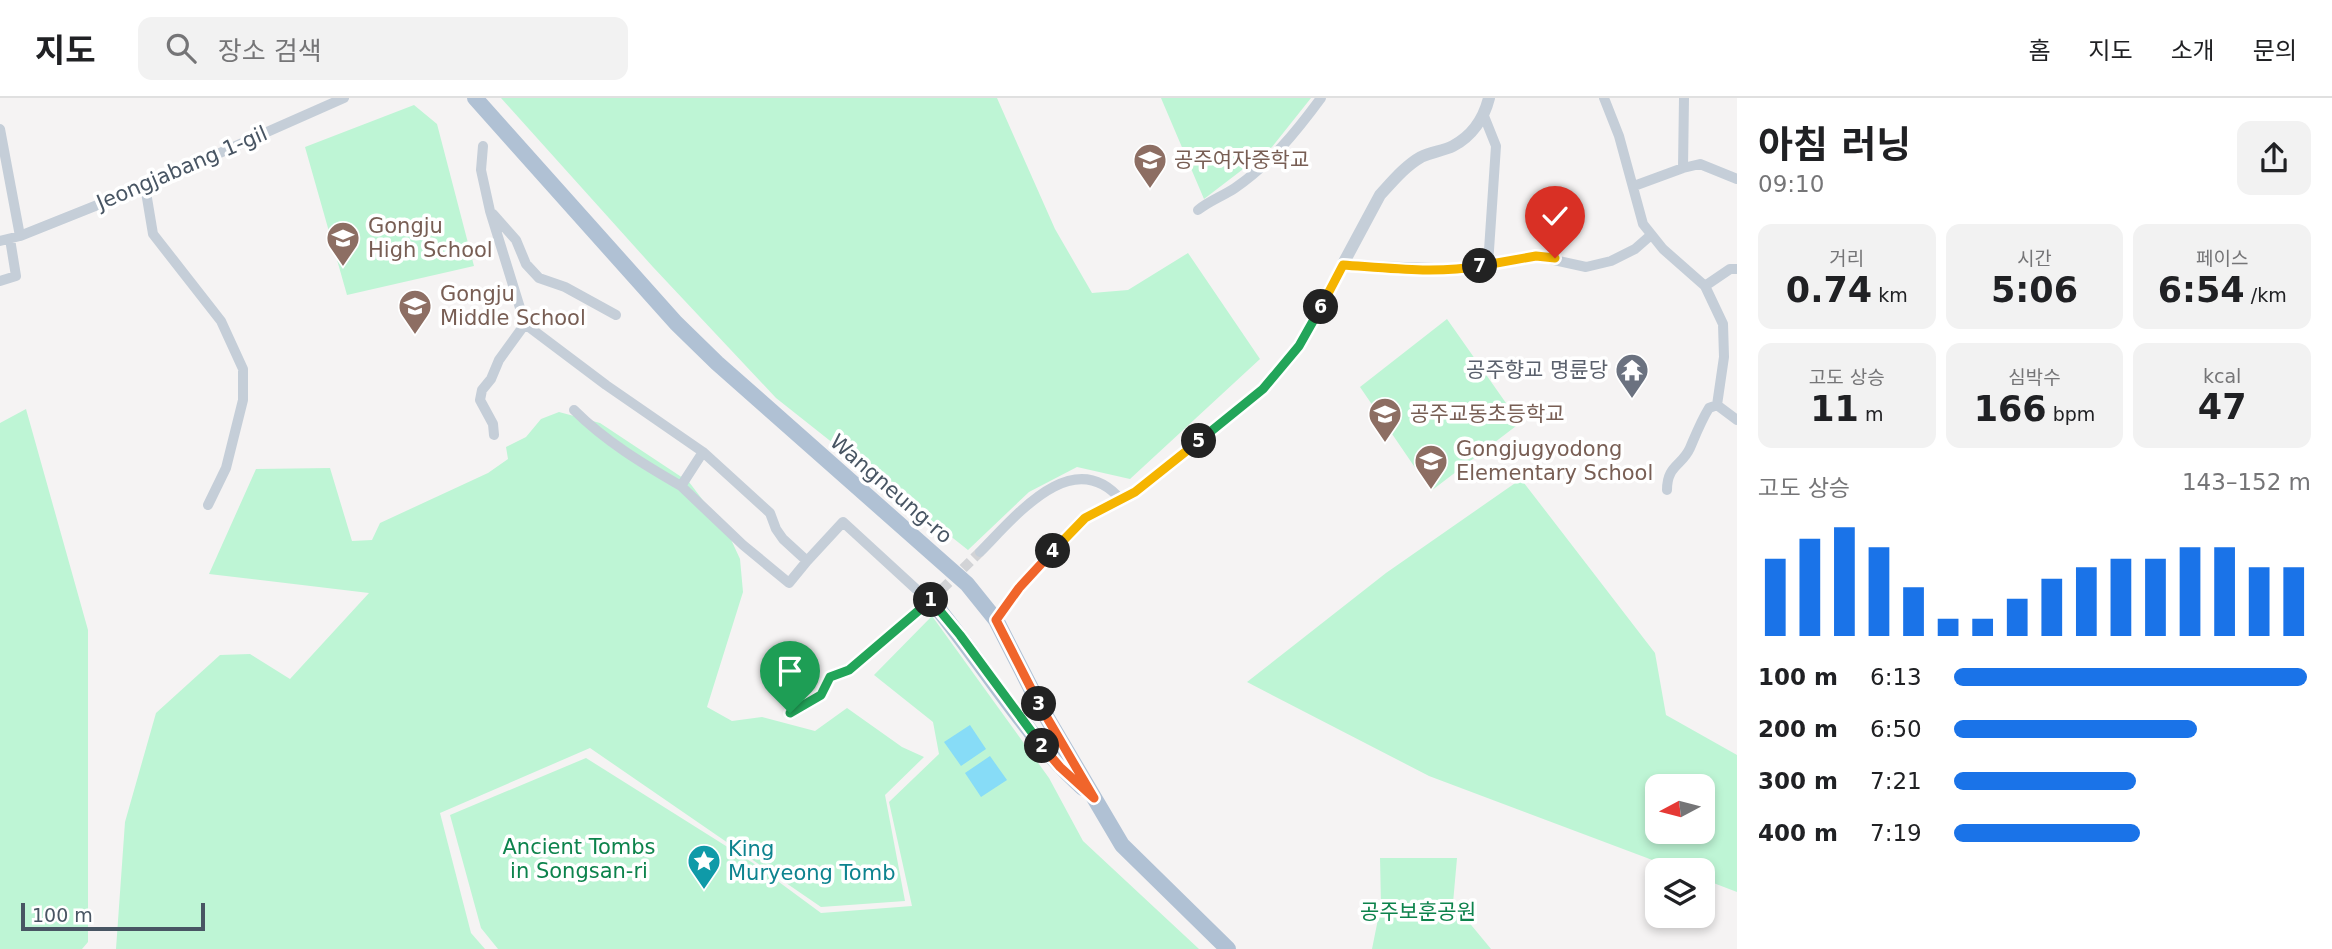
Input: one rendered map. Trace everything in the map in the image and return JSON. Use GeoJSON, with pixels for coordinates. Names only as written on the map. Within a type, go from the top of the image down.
{"type":"FeatureCollection","features":[{"type":"Feature","properties":{"kind":"main road","name":"Wangneung-ro"},"geometry":{"type":"LineString","coordinates":[[475,98],[676,323],[717,363],[967,584],[996,620],[1040,706],[1122,845],[1228,949]]}},
{"type":"Feature","properties":{"kind":"main road"},"geometry":{"type":"LineString","coordinates":[[931,600],[960,635],[1026,727],[1060,767],[1094,798]]}},
{"type":"Feature","properties":{"kind":"street","name":"Jeongjabang 1-gil"},"geometry":{"type":"LineString","coordinates":[[10,239],[145,186],[344,98]]}},
{"type":"Feature","properties":{"kind":"street"},"geometry":{"type":"LineString","coordinates":[[1198,210],[1233,190],[1262,167],[1281,149],[1321,98]]}},
{"type":"Feature","properties":{"kind":"street"},"geometry":{"type":"LineString","coordinates":[[996,620],[1027,580],[1085,518],[1135,492],[1263,389],[1299,346],[1380,195],[1398,175],[1420,158],[1454,146],[1474,129],[1484,116],[1489,98]]}},
{"type":"Feature","properties":{"kind":"street"},"geometry":{"type":"LineString","coordinates":[[1604,98],[1619,136],[1643,224],[1651,235],[1705,286],[1723,324],[1724,357],[1717,405]]}},
{"type":"Feature","properties":{"kind":"street"},"geometry":{"type":"LineString","coordinates":[[1683,168],[1684,98]]}},
{"type":"Feature","properties":{"kind":"street"},"geometry":{"type":"LineString","coordinates":[[1484,116],[1496,146],[1488,265]]}},
{"type":"Feature","properties":{"kind":"street"},"geometry":{"type":"LineString","coordinates":[[0,130],[16,276],[0,281]]}},
{"type":"Feature","properties":{"kind":"street"},"geometry":{"type":"LineString","coordinates":[[483,146],[481,170],[490,211],[525,324],[606,385],[703,452],[770,513],[776,529],[807,561]]}},
{"type":"Feature","properties":{"kind":"street"},"geometry":{"type":"LineString","coordinates":[[1634,186],[1700,164],[1737,179]]}},
{"type":"Feature","properties":{"kind":"street"},"geometry":{"type":"LineString","coordinates":[[145,186],[153,234],[221,321],[243,369],[243,400],[226,468],[208,505]]}},
{"type":"Feature","properties":{"kind":"street"},"geometry":{"type":"LineString","coordinates":[[490,211],[516,240],[526,264],[539,278],[565,287],[615,315]]}},
{"type":"Feature","properties":{"kind":"street"},"geometry":{"type":"LineString","coordinates":[[1343,265],[1464,269],[1536,256],[1586,267],[1611,261],[1635,249],[1651,235]]}},
{"type":"Feature","properties":{"kind":"street"},"geometry":{"type":"LineString","coordinates":[[1705,286],[1730,269],[1737,269]]}},
{"type":"Feature","properties":{"kind":"street"},"geometry":{"type":"LineString","coordinates":[[494,435],[493,424],[480,400],[482,390],[491,379],[499,360],[525,324]]}},
{"type":"Feature","properties":{"kind":"street"},"geometry":{"type":"LineString","coordinates":[[1717,405],[1737,420]]}},
{"type":"Feature","properties":{"kind":"street"},"geometry":{"type":"LineString","coordinates":[[1667,491],[1667,477],[1689,451],[1696,428],[1709,408],[1717,405]]}},
{"type":"Feature","properties":{"kind":"street"},"geometry":{"type":"LineString","coordinates":[[574,410],[591,426],[647,467],[681,486],[743,545],[789,583],[843,522],[931,600],[849,670],[830,677],[821,695],[790,713]]}},
{"type":"Feature","properties":{"kind":"street"},"geometry":{"type":"LineString","coordinates":[[681,486],[703,452]]}},
{"type":"Feature","properties":{"kind":"street"},"geometry":{"type":"LineString","coordinates":[[980,552],[1022,510],[1050,488],[1072,479],[1090,479],[1109,486],[1121,500]]}},
{"type":"Feature","properties":{"kind":"green space"},"geometry":{"type":"Polygon","coordinates":[[[501,98],[997,98],[1055,229],[1092,293],[1128,290],[1188,253],[1260,359],[1130,479],[1077,467],[1029,492],[968,550],[776,398],[653,267],[501,98]]]}},
{"type":"Feature","properties":{"kind":"green space"},"geometry":{"type":"Polygon","coordinates":[[[1161,98],[1311,98],[1272,147],[1204,199],[1161,98]]]}},
{"type":"Feature","properties":{"kind":"green space"},"geometry":{"type":"Polygon","coordinates":[[[414,105],[437,124],[474,266],[347,295],[305,147],[414,105]]]}},
{"type":"Feature","properties":{"kind":"green space"},"geometry":{"type":"Polygon","coordinates":[[[1447,319],[1520,423],[1431,491],[1360,387],[1447,319]]]}},
{"type":"Feature","properties":{"kind":"green space"},"geometry":{"type":"Polygon","coordinates":[[[26,409],[88,630],[88,942],[82,949],[0,949],[0,423],[26,409]]]}},
{"type":"Feature","properties":{"kind":"green space"},"geometry":{"type":"Polygon","coordinates":[[[559,412],[600,423],[689,482],[728,533],[740,559],[743,592],[707,707],[732,721],[762,717],[815,731],[847,708],[902,747],[924,757],[885,795],[905,901],[821,907],[590,748],[440,813],[471,933],[485,949],[116,949],[125,822],[156,713],[220,655],[250,654],[290,679],[369,593],[209,574],[256,469],[330,468],[352,541],[372,540],[380,523],[488,473],[508,459],[506,447],[526,437],[541,419],[559,412]]]}},
{"type":"Feature","properties":{"kind":"green space"},"geometry":{"type":"Polygon","coordinates":[[[1521,479],[1655,653],[1666,715],[1737,755],[1737,892],[1715,884],[1715,858],[1647,858],[1429,776],[1247,682],[1386,573],[1521,479]]]}},
{"type":"Feature","properties":{"kind":"green space","name":"Ancient Tombs in Songsan-ri"},"geometry":{"type":"Polygon","coordinates":[[[932,616],[1049,778],[1083,841],[1199,949],[498,949],[481,928],[450,815],[586,758],[753,863],[821,913],[912,906],[889,802],[939,754],[933,722],[874,675],[932,616]]]}},
{"type":"Feature","properties":{"kind":"green space","name":"공주보훈공원"},"geometry":{"type":"Polygon","coordinates":[[[1380,858],[1457,858],[1453,903],[1491,949],[1372,949],[1381,904],[1380,858]]]}},
{"type":"Feature","properties":{"kind":"water"},"geometry":{"type":"Polygon","coordinates":[[[970,725],[986,749],[961,766],[944,742],[970,725]]]}},
{"type":"Feature","properties":{"kind":"water"},"geometry":{"type":"Polygon","coordinates":[[[990,756],[1007,780],[981,797],[965,773],[990,756]]]}},
{"type":"Feature","properties":{"kind":"tunnel"},"geometry":{"type":"LineString","coordinates":[[931,600],[980,552]]}},
{"type":"Feature","properties":{"kind":"place","name":"공주여자중학교"},"geometry":{"type":"Point","coordinates":[1150,190]}},
{"type":"Feature","properties":{"kind":"place","name":"Gongju High School"},"geometry":{"type":"Point","coordinates":[343,268]}},
{"type":"Feature","properties":{"kind":"place","name":"Gongju Middle School"},"geometry":{"type":"Point","coordinates":[415,336]}},
{"type":"Feature","properties":{"kind":"place","name":"공주향교 명륜당"},"geometry":{"type":"Point","coordinates":[1632,400]}},
{"type":"Feature","properties":{"kind":"place","name":"공주교동초등학교"},"geometry":{"type":"Point","coordinates":[1385,444]}},
{"type":"Feature","properties":{"kind":"place","name":"Gongjugyodong Elementary School"},"geometry":{"type":"Point","coordinates":[1431,491]}},
{"type":"Feature","properties":{"kind":"place","name":"King Muryeong Tomb"},"geometry":{"type":"Point","coordinates":[704,891]}},
{"type":"Feature","properties":{"kind":"route"},"geometry":{"type":"LineString","coordinates":[[790,713],[821,695],[830,677],[849,670],[931,600],[960,635],[1026,727],[1060,767],[1094,798],[1040,706],[996,620],[1019,588],[1085,518],[1135,492],[1263,389],[1299,346],[1343,265],[1464,269],[1515,258],[1555,258]]}}]}
